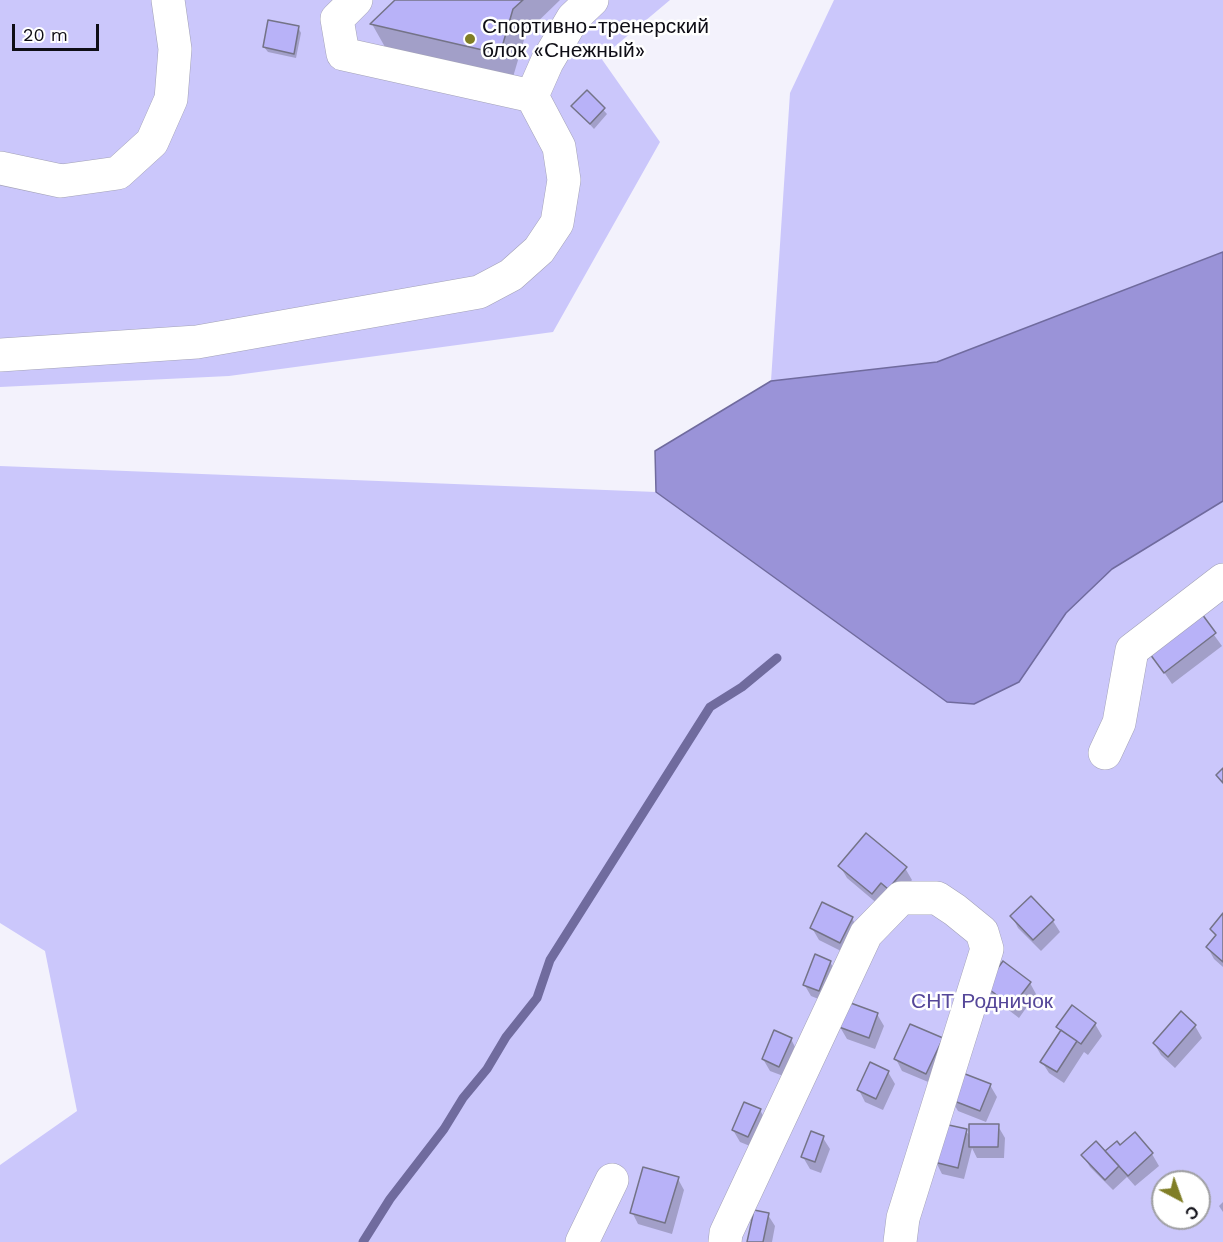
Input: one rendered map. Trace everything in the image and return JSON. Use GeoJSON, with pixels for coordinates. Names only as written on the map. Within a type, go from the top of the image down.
{"type":"FeatureCollection","features":[{"type":"Feature","properties":{"kind":"street"},"geometry":{"type":"LineString","coordinates":[[0,168],[61,181],[118,173],[152,142],[171,99],[176,49],[168,0]]}},
{"type":"Feature","properties":{"kind":"street"},"geometry":{"type":"LineString","coordinates":[[0,355],[196,342],[479,292],[511,275],[539,250],[557,222],[564,180],[559,147],[532,96],[343,54],[337,19],[356,0]]}},
{"type":"Feature","properties":{"kind":"street"},"geometry":{"type":"LineString","coordinates":[[532,96],[547,62],[573,18],[592,0]]}},
{"type":"Feature","properties":{"kind":"street"},"geometry":{"type":"LineString","coordinates":[[1106,753],[1119,723],[1132,650],[1223,580]]}},
{"type":"Feature","properties":{"kind":"street"},"geometry":{"type":"LineString","coordinates":[[725,1242],[726,1233],[866,934],[901,898],[937,898],[982,932],[987,949],[903,1218],[900,1242]]}},
{"type":"Feature","properties":{"kind":"street"},"geometry":{"type":"LineString","coordinates":[[582,1242],[612,1180]]}},
{"type":"Feature","properties":{"kind":"green space"},"geometry":{"type":"Polygon","coordinates":[[[0,0],[670,0],[601,58],[660,142],[553,332],[229,376],[0,387],[0,0]]]}},
{"type":"Feature","properties":{"kind":"green space"},"geometry":{"type":"Polygon","coordinates":[[[834,0],[1223,0],[1223,252],[937,362],[771,381],[790,93],[834,0]]]}},
{"type":"Feature","properties":{"kind":"green space","name":"СНТ Родничок"},"geometry":{"type":"Polygon","coordinates":[[[0,466],[656,492],[947,702],[974,704],[1019,682],[1066,613],[1112,569],[1223,501],[1223,1242],[0,1242],[0,1165],[77,1111],[45,951],[0,923],[0,466]]]}},
{"type":"Feature","properties":{"kind":"shaded area"},"geometry":{"type":"Polygon","coordinates":[[[1223,252],[1223,501],[1112,569],[1066,613],[1019,682],[974,704],[947,702],[656,492],[655,451],[771,381],[937,362],[1223,252]]]}},
{"type":"Feature","properties":{"kind":"building","name":"Спортивно-тренерский блок «Снежный»"},"geometry":{"type":"Polygon","coordinates":[[[395,0],[523,0],[513,9],[500,54],[370,24],[395,0]]]}},
{"type":"Feature","properties":{"kind":"building"},"geometry":{"type":"Polygon","coordinates":[[[268,20],[299,26],[294,54],[263,47],[268,20]]]}},
{"type":"Feature","properties":{"kind":"building"},"geometry":{"type":"Polygon","coordinates":[[[587,90],[605,108],[590,124],[571,106],[587,90]]]}},
{"type":"Feature","properties":{"kind":"building"},"geometry":{"type":"Polygon","coordinates":[[[1199,610],[1216,633],[1164,673],[1147,650],[1199,610]]]}},
{"type":"Feature","properties":{"kind":"building"},"geometry":{"type":"Polygon","coordinates":[[[1223,768],[1223,783],[1216,775],[1223,768]]]}},
{"type":"Feature","properties":{"kind":"building"},"geometry":{"type":"Polygon","coordinates":[[[866,833],[907,867],[888,889],[881,883],[872,894],[838,866],[866,833]]]}},
{"type":"Feature","properties":{"kind":"building"},"geometry":{"type":"Polygon","coordinates":[[[1031,896],[1054,920],[1033,940],[1010,916],[1031,896]]]}},
{"type":"Feature","properties":{"kind":"building"},"geometry":{"type":"Polygon","coordinates":[[[822,902],[853,917],[840,943],[810,928],[822,902]]]}},
{"type":"Feature","properties":{"kind":"building"},"geometry":{"type":"Polygon","coordinates":[[[1223,913],[1223,962],[1206,947],[1216,935],[1210,929],[1223,913]]]}},
{"type":"Feature","properties":{"kind":"building"},"geometry":{"type":"Polygon","coordinates":[[[815,954],[831,961],[819,991],[803,985],[815,954]]]}},
{"type":"Feature","properties":{"kind":"building"},"geometry":{"type":"Polygon","coordinates":[[[1003,961],[1031,982],[1012,1007],[985,986],[1003,961]]]}},
{"type":"Feature","properties":{"kind":"building"},"geometry":{"type":"Polygon","coordinates":[[[848,1002],[878,1013],[869,1038],[839,1027],[848,1002]]]}},
{"type":"Feature","properties":{"kind":"building"},"geometry":{"type":"Polygon","coordinates":[[[1072,1005],[1096,1023],[1081,1044],[1056,1027],[1072,1005]]]}},
{"type":"Feature","properties":{"kind":"building"},"geometry":{"type":"Polygon","coordinates":[[[1181,1011],[1196,1025],[1168,1057],[1153,1043],[1181,1011]]]}},
{"type":"Feature","properties":{"kind":"building"},"geometry":{"type":"Polygon","coordinates":[[[910,1024],[943,1038],[926,1074],[894,1059],[910,1024]]]}},
{"type":"Feature","properties":{"kind":"building"},"geometry":{"type":"Polygon","coordinates":[[[774,1030],[792,1038],[779,1067],[762,1059],[774,1030]]]}},
{"type":"Feature","properties":{"kind":"building"},"geometry":{"type":"Polygon","coordinates":[[[1061,1030],[1077,1041],[1057,1072],[1040,1062],[1061,1030]]]}},
{"type":"Feature","properties":{"kind":"building"},"geometry":{"type":"Polygon","coordinates":[[[870,1062],[889,1071],[876,1099],[857,1090],[870,1062]]]}},
{"type":"Feature","properties":{"kind":"building"},"geometry":{"type":"Polygon","coordinates":[[[960,1072],[991,1084],[980,1111],[949,1099],[960,1072]]]}},
{"type":"Feature","properties":{"kind":"building"},"geometry":{"type":"Polygon","coordinates":[[[744,1102],[761,1109],[748,1137],[732,1130],[744,1102]]]}},
{"type":"Feature","properties":{"kind":"building"},"geometry":{"type":"Polygon","coordinates":[[[944,1124],[967,1129],[958,1168],[934,1162],[944,1124]]]}},
{"type":"Feature","properties":{"kind":"building"},"geometry":{"type":"Polygon","coordinates":[[[969,1124],[999,1124],[998,1147],[969,1147],[969,1124]]]}},
{"type":"Feature","properties":{"kind":"building"},"geometry":{"type":"Polygon","coordinates":[[[811,1131],[824,1136],[815,1162],[801,1157],[811,1131]]]}},
{"type":"Feature","properties":{"kind":"building"},"geometry":{"type":"Polygon","coordinates":[[[1135,1132],[1153,1153],[1128,1176],[1105,1151],[1117,1141],[1120,1145],[1135,1132]]]}},
{"type":"Feature","properties":{"kind":"building"},"geometry":{"type":"Polygon","coordinates":[[[1096,1141],[1119,1166],[1105,1180],[1081,1155],[1096,1141]]]}},
{"type":"Feature","properties":{"kind":"building"},"geometry":{"type":"Polygon","coordinates":[[[643,1167],[679,1177],[665,1223],[630,1213],[643,1167]]]}},
{"type":"Feature","properties":{"kind":"building"},"geometry":{"type":"Polygon","coordinates":[[[754,1210],[769,1213],[763,1242],[747,1242],[754,1210]]]}},
{"type":"Feature","properties":{"kind":"waterway"},"geometry":{"type":"LineString","coordinates":[[363,1242],[390,1199],[444,1129],[463,1098],[487,1069],[506,1037],[537,998],[550,960],[710,707],[742,687],[777,658]]}},
{"type":"Feature","properties":{"kind":"place","name":"Спортивно-тренерский блок «Снежный»"},"geometry":{"type":"Point","coordinates":[470,39]}}]}
